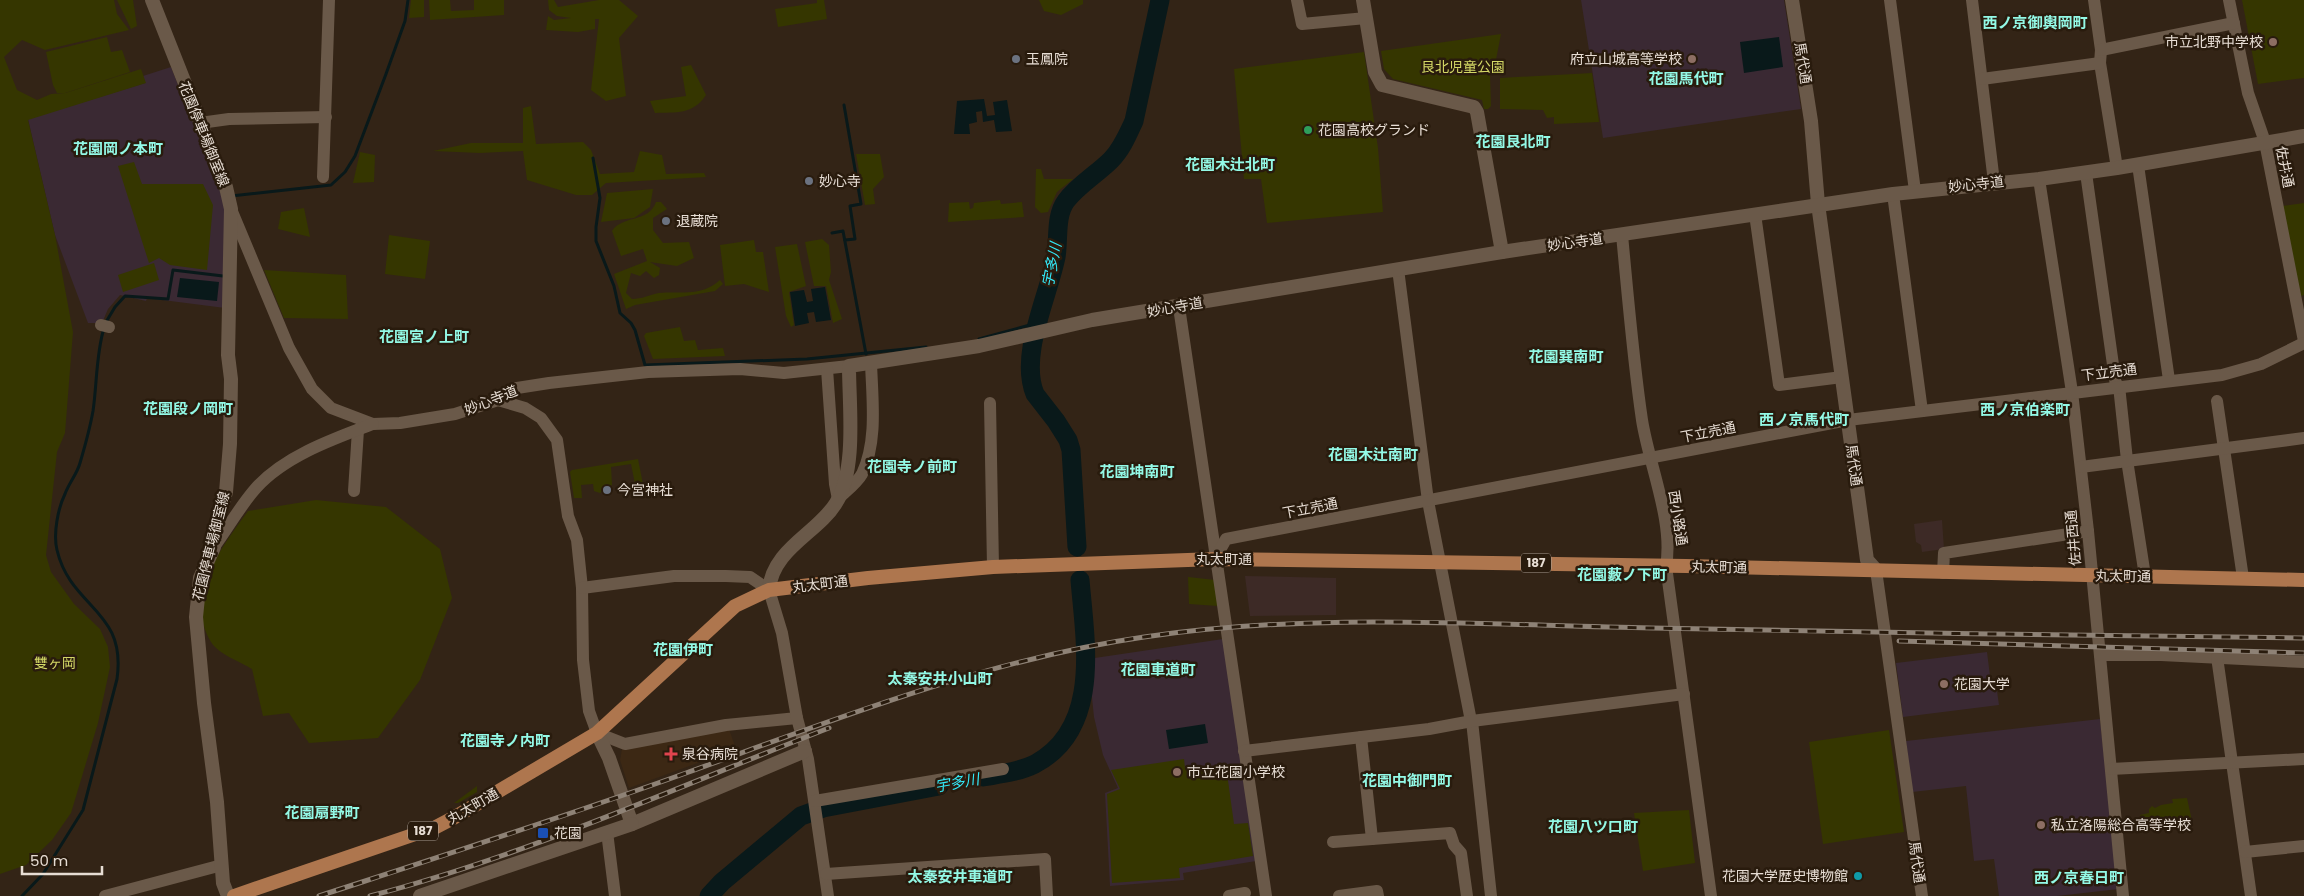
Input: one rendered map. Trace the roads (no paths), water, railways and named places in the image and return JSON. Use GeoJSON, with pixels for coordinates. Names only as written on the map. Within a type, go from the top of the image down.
{"type":"FeatureCollection","features":[{"type":"Feature","properties":{"kind":"main road","name":"花園停車場御室線"},"geometry":{"type":"LineString","coordinates":[[152,0],[229,199],[228,355],[231,379],[230,444],[226,492],[216,528],[214,547],[200,578],[196,617],[222,866],[228,896]]}},
{"type":"Feature","properties":{"kind":"main road"},"geometry":{"type":"LineString","coordinates":[[1363,0],[1375,72],[1382,85],[1474,107],[1477,112],[1502,252]]}},
{"type":"Feature","properties":{"kind":"main road","name":"馬代通"},"geometry":{"type":"LineString","coordinates":[[1792,0],[1812,122],[1818,204],[1867,560],[1876,570]]}},
{"type":"Feature","properties":{"kind":"main road","name":"妙心寺道"},"geometry":{"type":"LineString","coordinates":[[849,366],[979,346],[1078,323],[1502,252],[1818,204],[1994,182],[2039,179],[2138,165],[2304,136]]}},
{"type":"Feature","properties":{"kind":"main road"},"geometry":{"type":"LineString","coordinates":[[769,590],[769,584],[778,564],[794,544],[824,516],[838,499],[846,482],[849,366]]}},
{"type":"Feature","properties":{"kind":"main road","name":"丸太町通"},"geometry":{"type":"LineString","coordinates":[[234,896],[436,827],[596,733],[735,606],[769,590],[868,578],[992,567],[1215,559],[1876,570],[2304,580]]}},
{"type":"Feature","properties":{"kind":"main road"},"geometry":{"type":"LineString","coordinates":[[596,733],[609,758],[632,824]]}},
{"type":"Feature","properties":{"kind":"main road"},"geometry":{"type":"LineString","coordinates":[[420,896],[441,893],[632,824],[805,751]]}},
{"type":"Feature","properties":{"kind":"street"},"geometry":{"type":"LineString","coordinates":[[323,177],[329,0]]}},
{"type":"Feature","properties":{"kind":"street"},"geometry":{"type":"LineString","coordinates":[[1297,0],[1302,24],[1366,18]]}},
{"type":"Feature","properties":{"kind":"street"},"geometry":{"type":"LineString","coordinates":[[1890,0],[1915,191]]}},
{"type":"Feature","properties":{"kind":"street"},"geometry":{"type":"LineString","coordinates":[[1972,0],[1994,182]]}},
{"type":"Feature","properties":{"kind":"street"},"geometry":{"type":"LineString","coordinates":[[2094,0],[2100,57],[2117,168]]}},
{"type":"Feature","properties":{"kind":"street","name":"佐井通"},"geometry":{"type":"LineString","coordinates":[[2229,0],[2248,93],[2265,142],[2304,342]]}},
{"type":"Feature","properties":{"kind":"street"},"geometry":{"type":"LineString","coordinates":[[1982,79],[2100,57],[2234,23]]}},
{"type":"Feature","properties":{"kind":"street"},"geometry":{"type":"LineString","coordinates":[[200,123],[229,119],[326,117]]}},
{"type":"Feature","properties":{"kind":"street"},"geometry":{"type":"LineString","coordinates":[[2138,165],[2169,380]]}},
{"type":"Feature","properties":{"kind":"street"},"geometry":{"type":"LineString","coordinates":[[2086,172],[2145,576]]}},
{"type":"Feature","properties":{"kind":"street","name":"佐井西通"},"geometry":{"type":"LineString","coordinates":[[2039,179],[2072,392],[2081,467],[2123,896]]}},
{"type":"Feature","properties":{"kind":"street"},"geometry":{"type":"LineString","coordinates":[[1893,194],[1922,411]]}},
{"type":"Feature","properties":{"kind":"street","name":"妙心寺道"},"geometry":{"type":"LineString","coordinates":[[229,199],[289,348],[312,389],[331,408],[373,424],[400,423],[455,414],[498,400],[517,388],[634,373],[740,369],[784,373],[849,366]]}},
{"type":"Feature","properties":{"kind":"street"},"geometry":{"type":"LineString","coordinates":[[1756,214],[1779,385],[1842,378]]}},
{"type":"Feature","properties":{"kind":"street","name":"西小路通"},"geometry":{"type":"LineString","coordinates":[[1622,235],[1642,422],[1652,458],[1669,550],[1666,566],[1711,896]]}},
{"type":"Feature","properties":{"kind":"street"},"geometry":{"type":"LineString","coordinates":[[1398,269],[1428,500],[1471,721],[1491,896]]}},
{"type":"Feature","properties":{"kind":"street"},"geometry":{"type":"LineString","coordinates":[[1178,307],[1266,896]]}},
{"type":"Feature","properties":{"kind":"street","name":"下立売通"},"geometry":{"type":"LineString","coordinates":[[1215,559],[1226,540],[1848,420],[2232,372],[2261,364],[2304,342]]}},
{"type":"Feature","properties":{"kind":"street"},"geometry":{"type":"LineString","coordinates":[[838,499],[861,476],[867,460],[872,433],[871,362]]}},
{"type":"Feature","properties":{"kind":"street"},"geometry":{"type":"LineString","coordinates":[[827,369],[834,484],[838,499]]}},
{"type":"Feature","properties":{"kind":"street"},"geometry":{"type":"LineString","coordinates":[[498,400],[525,408],[541,418],[557,440],[568,516],[576,540],[582,588],[584,668],[589,711],[596,733],[625,744],[726,725],[797,718]]}},
{"type":"Feature","properties":{"kind":"street"},"geometry":{"type":"LineString","coordinates":[[2217,401],[2242,578]]}},
{"type":"Feature","properties":{"kind":"street"},"geometry":{"type":"LineString","coordinates":[[990,403],[992,567]]}},
{"type":"Feature","properties":{"kind":"street"},"geometry":{"type":"LineString","coordinates":[[214,547],[243,505],[264,480],[302,455],[373,424]]}},
{"type":"Feature","properties":{"kind":"street"},"geometry":{"type":"LineString","coordinates":[[354,491],[358,430]]}},
{"type":"Feature","properties":{"kind":"street"},"geometry":{"type":"LineString","coordinates":[[2081,467],[2304,438]]}},
{"type":"Feature","properties":{"kind":"street"},"geometry":{"type":"LineString","coordinates":[[1943,573],[1944,553],[2088,531]]}},
{"type":"Feature","properties":{"kind":"street","name":"馬代通"},"geometry":{"type":"LineString","coordinates":[[1876,570],[1922,896]]}},
{"type":"Feature","properties":{"kind":"street"},"geometry":{"type":"LineString","coordinates":[[582,588],[674,576],[726,576],[750,577],[769,590],[779,622],[816,806],[828,896]]}},
{"type":"Feature","properties":{"kind":"street"},"geometry":{"type":"LineString","coordinates":[[2100,654],[2304,662]]}},
{"type":"Feature","properties":{"kind":"street"},"geometry":{"type":"LineString","coordinates":[[2217,658],[2250,896]]}},
{"type":"Feature","properties":{"kind":"street"},"geometry":{"type":"LineString","coordinates":[[1244,751],[1429,730],[1471,721],[1684,694]]}},
{"type":"Feature","properties":{"kind":"street"},"geometry":{"type":"LineString","coordinates":[[1361,737],[1372,839]]}},
{"type":"Feature","properties":{"kind":"street"},"geometry":{"type":"LineString","coordinates":[[2111,769],[2304,759]]}},
{"type":"Feature","properties":{"kind":"street"},"geometry":{"type":"LineString","coordinates":[[816,806],[1003,768]]}},
{"type":"Feature","properties":{"kind":"street"},"geometry":{"type":"LineString","coordinates":[[607,832],[615,896]]}},
{"type":"Feature","properties":{"kind":"street"},"geometry":{"type":"LineString","coordinates":[[1333,842],[1450,833],[1454,845],[1461,853],[1467,896]]}},
{"type":"Feature","properties":{"kind":"street"},"geometry":{"type":"LineString","coordinates":[[2245,852],[2304,846]]}},
{"type":"Feature","properties":{"kind":"street"},"geometry":{"type":"LineString","coordinates":[[826,874],[1045,859],[1047,896]]}},
{"type":"Feature","properties":{"kind":"street"},"geometry":{"type":"LineString","coordinates":[[105,896],[222,866]]}},
{"type":"Feature","properties":{"kind":"street"},"geometry":{"type":"LineString","coordinates":[[1339,896],[1378,891],[1378,896]]}},
{"type":"Feature","properties":{"kind":"street"},"geometry":{"type":"LineString","coordinates":[[1229,896],[1245,893]]}},
{"type":"Feature","properties":{"kind":"waterway"},"geometry":{"type":"LineString","coordinates":[[231,196],[331,185],[345,172],[355,156],[386,74],[405,21],[408,0]]}},
{"type":"Feature","properties":{"kind":"waterway","name":"宇多川"},"geometry":{"type":"LineString","coordinates":[[1077,547],[1071,450],[1068,440],[1056,421],[1035,394],[1031,379],[1030,362],[1036,326],[1056,257],[1060,214],[1066,201],[1076,190],[1115,156],[1134,121],[1160,0]]}},
{"type":"Feature","properties":{"kind":"waterway"},"geometry":{"type":"LineString","coordinates":[[844,105],[861,204],[850,206],[855,239],[845,240]]}},
{"type":"Feature","properties":{"kind":"waterway"},"geometry":{"type":"LineString","coordinates":[[593,158],[600,198],[596,241],[614,286],[620,313],[631,323],[635,330],[645,365],[807,359],[926,347]]}},
{"type":"Feature","properties":{"kind":"waterway"},"geometry":{"type":"LineString","coordinates":[[832,233],[843,231],[866,354]]}},
{"type":"Feature","properties":{"kind":"waterway"},"geometry":{"type":"LineString","coordinates":[[106,322],[115,307],[125,296],[168,299],[173,270],[223,276]]}},
{"type":"Feature","properties":{"kind":"waterway"},"geometry":{"type":"LineString","coordinates":[[979,339],[1037,323]]}},
{"type":"Feature","properties":{"kind":"waterway"},"geometry":{"type":"LineString","coordinates":[[22,896],[43,874],[83,810],[117,679],[118,656],[114,638],[106,623],[64,570],[56,544],[60,506],[79,467],[86,444],[93,411],[99,348],[104,328]]}},
{"type":"Feature","properties":{"kind":"waterway","name":"宇多川"},"geometry":{"type":"LineString","coordinates":[[983,777],[1016,771],[1035,764],[1056,748],[1071,729],[1080,706],[1086,656],[1080,580]]}},
{"type":"Feature","properties":{"kind":"waterway","name":"宇多川"},"geometry":{"type":"LineString","coordinates":[[709,896],[722,882],[801,816],[823,808],[939,786]]}},
{"type":"Feature","properties":{"kind":"railway"},"geometry":{"type":"LineString","coordinates":[[319,896],[594,805],[912,693],[1026,660],[1144,637],[1207,629],[1270,625],[1398,622],[1815,631],[2304,638]]}},
{"type":"Feature","properties":{"kind":"railway"},"geometry":{"type":"LineString","coordinates":[[1899,641],[2304,653]]}},
{"type":"Feature","properties":{"kind":"railway"},"geometry":{"type":"LineString","coordinates":[[370,896],[487,861],[545,840],[829,728]]}},
{"type":"Feature","properties":{"kind":"place","name":"市立北野中学校"},"geometry":{"type":"Point","coordinates":[2273,42]}},
{"type":"Feature","properties":{"kind":"place","name":"玉鳳院"},"geometry":{"type":"Point","coordinates":[1016,59]}},
{"type":"Feature","properties":{"kind":"place","name":"府立山城高等学校"},"geometry":{"type":"Point","coordinates":[1692,59]}},
{"type":"Feature","properties":{"kind":"place","name":"花園高校グランド"},"geometry":{"type":"Point","coordinates":[1308,130]}},
{"type":"Feature","properties":{"kind":"place","name":"妙心寺"},"geometry":{"type":"Point","coordinates":[809,181]}},
{"type":"Feature","properties":{"kind":"place","name":"退蔵院"},"geometry":{"type":"Point","coordinates":[666,221]}},
{"type":"Feature","properties":{"kind":"place","name":"今宮神社"},"geometry":{"type":"Point","coordinates":[607,490]}},
{"type":"Feature","properties":{"kind":"place","name":"花園大学"},"geometry":{"type":"Point","coordinates":[1944,684]}},
{"type":"Feature","properties":{"kind":"place","name":"泉谷病院"},"geometry":{"type":"Point","coordinates":[671,754]}},
{"type":"Feature","properties":{"kind":"place","name":"市立花園小学校"},"geometry":{"type":"Point","coordinates":[1177,772]}},
{"type":"Feature","properties":{"kind":"place","name":"私立洛陽総合高等学校"},"geometry":{"type":"Point","coordinates":[2041,825]}},
{"type":"Feature","properties":{"kind":"place","name":"花園"},"geometry":{"type":"Point","coordinates":[543,833]}},
{"type":"Feature","properties":{"kind":"place","name":"花園大学歴史博物館"},"geometry":{"type":"Point","coordinates":[1858,876]}},
{"type":"Feature","properties":{"kind":"district","name":"西ノ京御輿岡町"},"geometry":{"type":"Point","coordinates":[2035,23]}},
{"type":"Feature","properties":{"kind":"district","name":"花園馬代町"},"geometry":{"type":"Point","coordinates":[1686,79]}},
{"type":"Feature","properties":{"kind":"district","name":"花園艮北町"},"geometry":{"type":"Point","coordinates":[1513,142]}},
{"type":"Feature","properties":{"kind":"district","name":"花園岡ノ本町"},"geometry":{"type":"Point","coordinates":[118,149]}},
{"type":"Feature","properties":{"kind":"district","name":"花園木辻北町"},"geometry":{"type":"Point","coordinates":[1230,165]}},
{"type":"Feature","properties":{"kind":"district","name":"花園宮ノ上町"},"geometry":{"type":"Point","coordinates":[424,337]}},
{"type":"Feature","properties":{"kind":"district","name":"花園巽南町"},"geometry":{"type":"Point","coordinates":[1566,357]}},
{"type":"Feature","properties":{"kind":"district","name":"花園段ノ岡町"},"geometry":{"type":"Point","coordinates":[188,409]}},
{"type":"Feature","properties":{"kind":"district","name":"西ノ京伯楽町"},"geometry":{"type":"Point","coordinates":[2025,410]}},
{"type":"Feature","properties":{"kind":"district","name":"西ノ京馬代町"},"geometry":{"type":"Point","coordinates":[1804,420]}},
{"type":"Feature","properties":{"kind":"district","name":"花園木辻南町"},"geometry":{"type":"Point","coordinates":[1373,455]}},
{"type":"Feature","properties":{"kind":"district","name":"花園寺ノ前町"},"geometry":{"type":"Point","coordinates":[912,467]}},
{"type":"Feature","properties":{"kind":"district","name":"花園坤南町"},"geometry":{"type":"Point","coordinates":[1137,472]}},
{"type":"Feature","properties":{"kind":"district","name":"花園藪ノ下町"},"geometry":{"type":"Point","coordinates":[1622,575]}},
{"type":"Feature","properties":{"kind":"district","name":"花園伊町"},"geometry":{"type":"Point","coordinates":[683,650]}},
{"type":"Feature","properties":{"kind":"district","name":"花園車道町"},"geometry":{"type":"Point","coordinates":[1158,670]}},
{"type":"Feature","properties":{"kind":"district","name":"太秦安井小山町"},"geometry":{"type":"Point","coordinates":[940,679]}},
{"type":"Feature","properties":{"kind":"district","name":"花園寺ノ内町"},"geometry":{"type":"Point","coordinates":[505,741]}},
{"type":"Feature","properties":{"kind":"district","name":"花園中御門町"},"geometry":{"type":"Point","coordinates":[1407,781]}},
{"type":"Feature","properties":{"kind":"district","name":"花園扇野町"},"geometry":{"type":"Point","coordinates":[322,813]}},
{"type":"Feature","properties":{"kind":"district","name":"花園八ツ口町"},"geometry":{"type":"Point","coordinates":[1593,827]}},
{"type":"Feature","properties":{"kind":"district","name":"太秦安井車道町"},"geometry":{"type":"Point","coordinates":[960,877]}},
{"type":"Feature","properties":{"kind":"district","name":"西ノ京春日町"},"geometry":{"type":"Point","coordinates":[2079,878]}},
{"type":"Feature","properties":{"kind":"park label","name":"艮北児童公園"},"geometry":{"type":"Point","coordinates":[1463,67]}},
{"type":"Feature","properties":{"kind":"park label","name":"雙ヶ岡"},"geometry":{"type":"Point","coordinates":[55,663]}}]}
